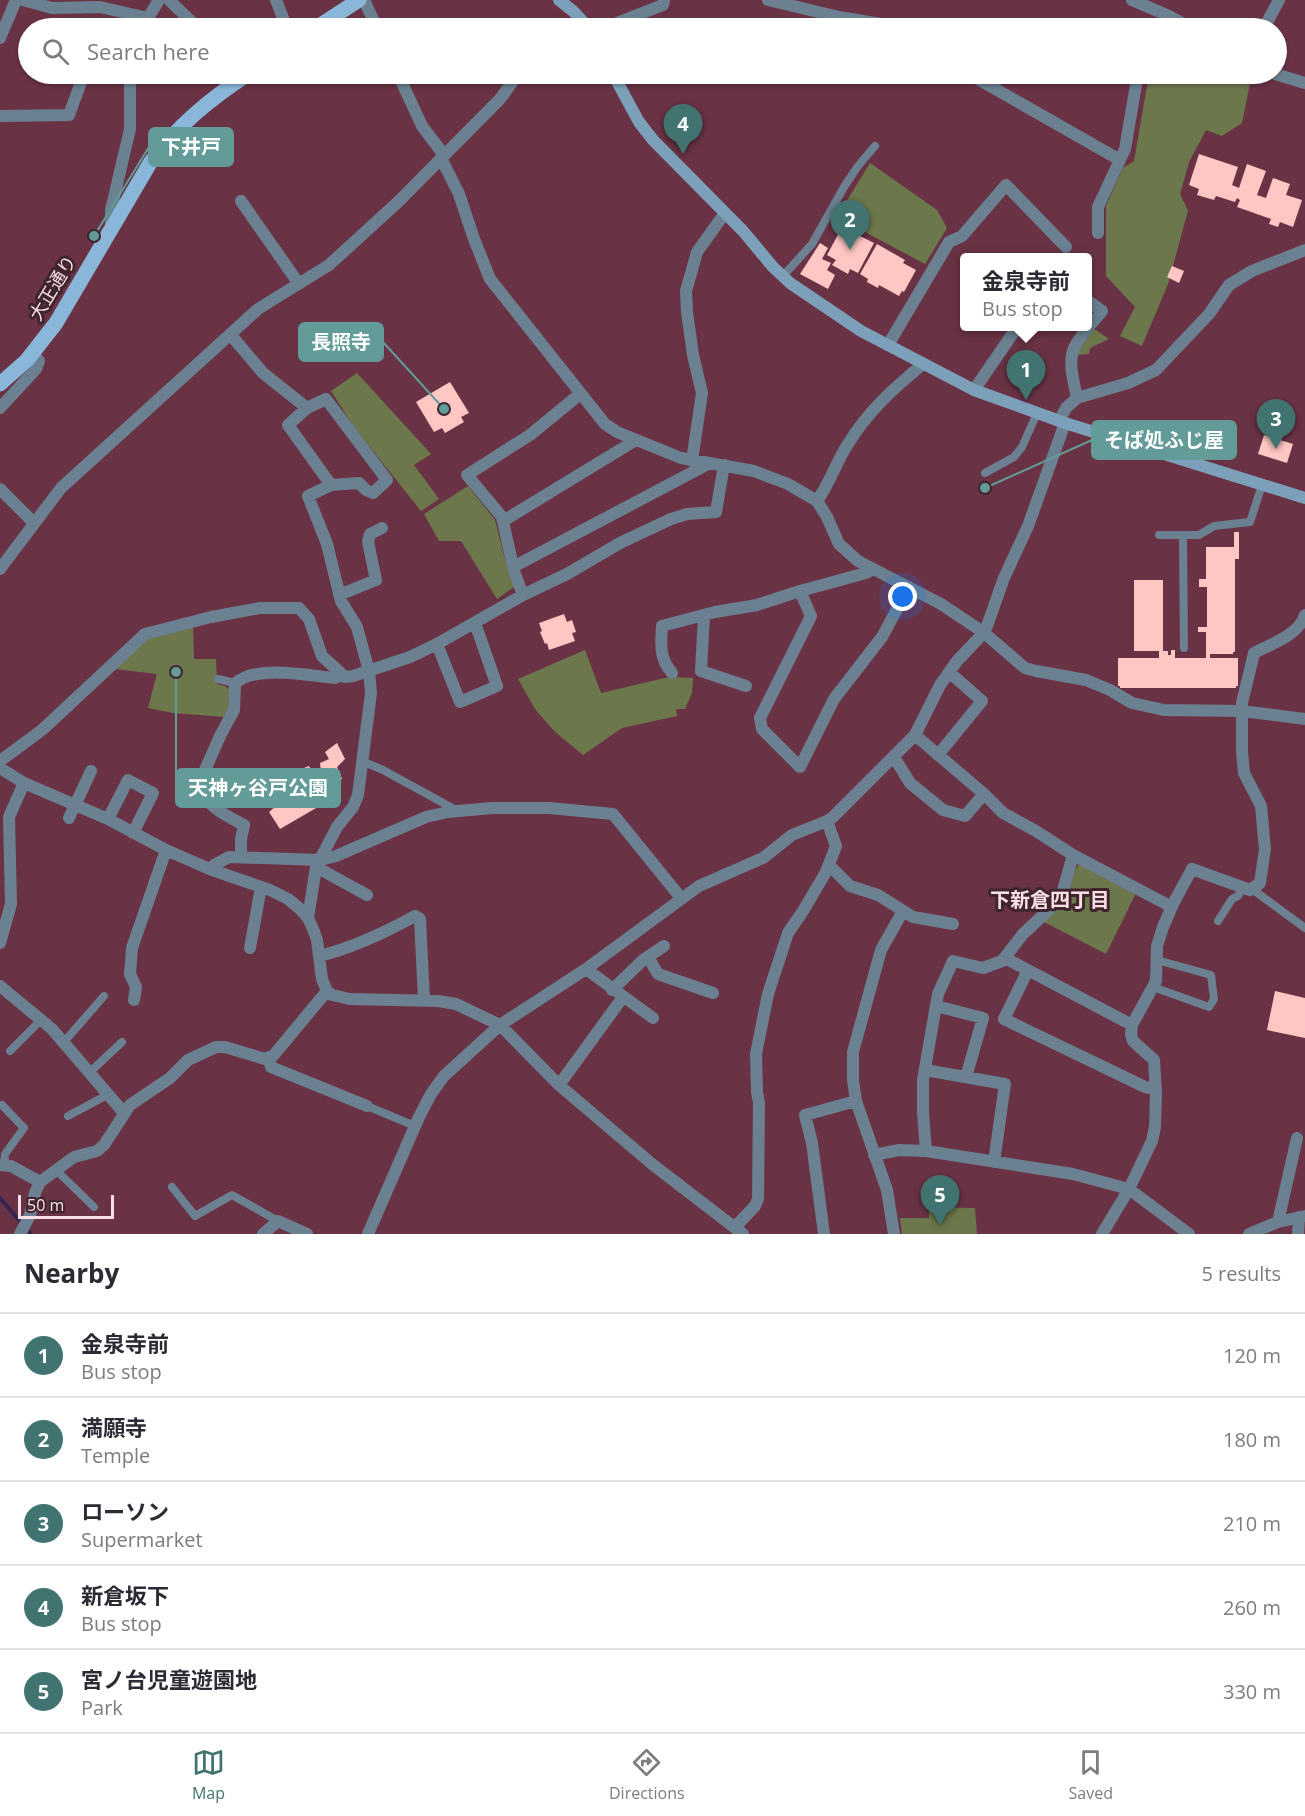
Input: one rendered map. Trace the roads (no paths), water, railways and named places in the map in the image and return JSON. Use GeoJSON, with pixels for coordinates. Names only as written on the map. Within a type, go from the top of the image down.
{"type":"FeatureCollection","features":[{"type":"Feature","properties":{"kind":"main road"},"geometry":{"type":"LineString","coordinates":[[331,18],[358,0]]}},
{"type":"Feature","properties":{"kind":"main road","name":"大正通り"},"geometry":{"type":"LineString","coordinates":[[0,384],[33,354],[56,323],[150,163],[164,144],[204,106],[234,84]]}},
{"type":"Feature","properties":{"kind":"street"},"geometry":{"type":"LineString","coordinates":[[0,38],[16,0]]}},
{"type":"Feature","properties":{"kind":"street"},"geometry":{"type":"LineString","coordinates":[[23,0],[52,8],[100,7],[131,18]]}},
{"type":"Feature","properties":{"kind":"street"},"geometry":{"type":"LineString","coordinates":[[148,18],[159,0]]}},
{"type":"Feature","properties":{"kind":"street"},"geometry":{"type":"LineString","coordinates":[[169,0],[188,18]]}},
{"type":"Feature","properties":{"kind":"street"},"geometry":{"type":"LineString","coordinates":[[276,0],[283,18]]}},
{"type":"Feature","properties":{"kind":"street"},"geometry":{"type":"LineString","coordinates":[[364,0],[372,18]]}},
{"type":"Feature","properties":{"kind":"street"},"geometry":{"type":"LineString","coordinates":[[559,0],[578,18]]}},
{"type":"Feature","properties":{"kind":"street"},"geometry":{"type":"LineString","coordinates":[[630,18],[663,5],[664,0]]}},
{"type":"Feature","properties":{"kind":"street"},"geometry":{"type":"LineString","coordinates":[[768,0],[845,18]]}},
{"type":"Feature","properties":{"kind":"street"},"geometry":{"type":"LineString","coordinates":[[1132,0],[1173,18]]}},
{"type":"Feature","properties":{"kind":"street"},"geometry":{"type":"LineString","coordinates":[[1269,18],[1279,0]]}},
{"type":"Feature","properties":{"kind":"street"},"geometry":{"type":"LineString","coordinates":[[1287,77],[1305,82]]}},
{"type":"Feature","properties":{"kind":"street"},"geometry":{"type":"LineString","coordinates":[[0,116],[69,115],[80,84]]}},
{"type":"Feature","properties":{"kind":"street"},"geometry":{"type":"LineString","coordinates":[[111,229],[111,210],[130,129],[133,84]]}},
{"type":"Feature","properties":{"kind":"street"},"geometry":{"type":"LineString","coordinates":[[403,84],[422,126],[442,156],[459,194],[490,279],[605,424],[636,440],[692,460],[754,471],[788,484],[817,501],[839,544],[858,561],[941,604],[983,632],[1025,668],[1086,680],[1132,703],[1164,710],[1242,711],[1305,719]]}},
{"type":"Feature","properties":{"kind":"street"},"geometry":{"type":"LineString","coordinates":[[0,570],[61,488],[258,309],[329,265],[398,202],[500,99],[511,84]]}},
{"type":"Feature","properties":{"kind":"street"},"geometry":{"type":"LineString","coordinates":[[618,84],[639,122],[653,140],[743,231],[773,267],[790,283],[861,331],[974,390],[1062,422],[1305,498]]}},
{"type":"Feature","properties":{"kind":"street"},"geometry":{"type":"LineString","coordinates":[[987,84],[1120,160]]}},
{"type":"Feature","properties":{"kind":"street"},"geometry":{"type":"LineString","coordinates":[[1098,233],[1098,207],[1125,149],[1136,84]]}},
{"type":"Feature","properties":{"kind":"street"},"geometry":{"type":"LineString","coordinates":[[888,345],[949,242],[962,236],[1006,185],[1066,247]]}},
{"type":"Feature","properties":{"kind":"street"},"geometry":{"type":"LineString","coordinates":[[241,201],[299,284]]}},
{"type":"Feature","properties":{"kind":"street"},"geometry":{"type":"LineString","coordinates":[[692,460],[702,393],[693,355],[686,291],[697,252],[725,213]]}},
{"type":"Feature","properties":{"kind":"street"},"geometry":{"type":"LineString","coordinates":[[368,1234],[415,1126],[431,1094],[444,1076],[500,1025],[586,969],[699,886],[763,858],[792,835],[827,821],[915,735],[940,685],[987,626],[1004,578],[1028,526],[1066,408],[1077,398],[1128,383],[1156,370],[1209,314],[1229,285],[1252,271],[1305,250]]}},
{"type":"Feature","properties":{"kind":"street"},"geometry":{"type":"LineString","coordinates":[[1092,304],[1102,311],[1092,324]]}},
{"type":"Feature","properties":{"kind":"street"},"geometry":{"type":"LineString","coordinates":[[974,390],[1015,331]]}},
{"type":"Feature","properties":{"kind":"street"},"geometry":{"type":"LineString","coordinates":[[1077,398],[1072,372],[1072,356],[1075,346],[1087,331]]}},
{"type":"Feature","properties":{"kind":"street"},"geometry":{"type":"LineString","coordinates":[[230,334],[263,373],[307,408]]}},
{"type":"Feature","properties":{"kind":"street"},"geometry":{"type":"LineString","coordinates":[[0,408],[36,369],[39,361],[33,354]]}},
{"type":"Feature","properties":{"kind":"street"},"geometry":{"type":"LineString","coordinates":[[817,501],[827,487],[847,445],[876,406],[923,364]]}},
{"type":"Feature","properties":{"kind":"street"},"geometry":{"type":"LineString","coordinates":[[523,595],[513,567],[502,517],[467,475],[530,435],[580,394]]}},
{"type":"Feature","properties":{"kind":"street"},"geometry":{"type":"LineString","coordinates":[[308,918],[318,863],[358,795],[371,693],[369,671],[357,627],[339,595],[327,544],[308,496],[331,485],[359,483],[373,493],[387,480],[326,399],[307,408],[288,425],[331,485]]}},
{"type":"Feature","properties":{"kind":"street"},"geometry":{"type":"LineString","coordinates":[[503,521],[636,440]]}},
{"type":"Feature","properties":{"kind":"street"},"geometry":{"type":"LineString","coordinates":[[513,567],[710,463]]}},
{"type":"Feature","properties":{"kind":"street"},"geometry":{"type":"LineString","coordinates":[[0,761],[42,730],[146,634],[211,617],[260,608],[299,608],[309,619],[322,656],[342,675],[345,677],[369,671],[410,657],[437,644],[620,543],[671,519],[687,514],[716,512],[724,465]]}},
{"type":"Feature","properties":{"kind":"street"},"geometry":{"type":"LineString","coordinates":[[0,489],[34,523]]}},
{"type":"Feature","properties":{"kind":"street"},"geometry":{"type":"LineString","coordinates":[[339,595],[376,580],[368,542],[370,534],[382,528]]}},
{"type":"Feature","properties":{"kind":"street"},"geometry":{"type":"LineString","coordinates":[[672,673],[664,665],[661,653],[662,626],[758,605],[873,569]]}},
{"type":"Feature","properties":{"kind":"street"},"geometry":{"type":"LineString","coordinates":[[800,591],[811,616],[760,718],[762,729],[800,767],[834,699],[882,637],[909,587]]}},
{"type":"Feature","properties":{"kind":"street"},"geometry":{"type":"LineString","coordinates":[[704,615],[701,670],[746,686]]}},
{"type":"Feature","properties":{"kind":"street"},"geometry":{"type":"LineString","coordinates":[[1102,1234],[1152,1142],[1155,1127],[1156,1089],[1154,1060],[1133,1041],[1131,1034],[1132,1025],[1156,981],[1157,946],[1172,907],[1192,869],[1248,888],[1260,883],[1264,849],[1261,806],[1244,773],[1242,703],[1254,652],[1291,633],[1303,622],[1305,615]]}},
{"type":"Feature","properties":{"kind":"street"},"geometry":{"type":"LineString","coordinates":[[437,644],[460,702],[497,686],[475,623]]}},
{"type":"Feature","properties":{"kind":"street"},"geometry":{"type":"LineString","coordinates":[[241,857],[244,825],[218,811],[203,797],[198,786],[234,710],[235,684],[241,678],[269,672],[335,678],[342,675]]}},
{"type":"Feature","properties":{"kind":"street"},"geometry":{"type":"LineString","coordinates":[[938,755],[982,701],[950,672]]}},
{"type":"Feature","properties":{"kind":"street"},"geometry":{"type":"LineString","coordinates":[[915,735],[1003,813],[1073,855],[1172,907]]}},
{"type":"Feature","properties":{"kind":"street"},"geometry":{"type":"LineString","coordinates":[[894,757],[910,783],[943,810],[965,816],[984,794]]}},
{"type":"Feature","properties":{"kind":"street"},"geometry":{"type":"LineString","coordinates":[[0,768],[24,783],[108,819],[166,850],[288,899],[308,918],[317,940],[322,979],[327,991],[333,995],[341,998],[424,1000],[456,1004],[500,1025],[559,1085],[652,1164],[739,1230],[758,1199],[759,1104],[756,1054],[768,994],[788,933],[829,865],[836,846],[827,821]]}},
{"type":"Feature","properties":{"kind":"street"},"geometry":{"type":"LineString","coordinates":[[69,818],[90,771]]}},
{"type":"Feature","properties":{"kind":"street"},"geometry":{"type":"LineString","coordinates":[[108,819],[128,780],[153,793],[133,833]]}},
{"type":"Feature","properties":{"kind":"street"},"geometry":{"type":"LineString","coordinates":[[0,943],[11,904],[9,817],[24,783]]}},
{"type":"Feature","properties":{"kind":"street"},"geometry":{"type":"LineString","coordinates":[[212,870],[214,865],[229,856],[318,863],[426,817],[457,811],[492,808],[549,808],[613,813],[681,898]]}},
{"type":"Feature","properties":{"kind":"street"},"geometry":{"type":"LineString","coordinates":[[134,1000],[136,987],[130,974],[132,948],[166,850]]}},
{"type":"Feature","properties":{"kind":"street"},"geometry":{"type":"LineString","coordinates":[[926,1151],[923,1112],[925,1070],[938,994],[953,960],[983,968],[1002,961],[1023,934],[1054,905],[1062,894],[1073,855]]}},
{"type":"Feature","properties":{"kind":"street"},"geometry":{"type":"LineString","coordinates":[[318,863],[367,895]]}},
{"type":"Feature","properties":{"kind":"street"},"geometry":{"type":"LineString","coordinates":[[829,865],[850,886],[878,895],[913,917],[953,924]]}},
{"type":"Feature","properties":{"kind":"street"},"geometry":{"type":"LineString","coordinates":[[250,948],[261,887]]}},
{"type":"Feature","properties":{"kind":"street"},"geometry":{"type":"LineString","coordinates":[[894,1234],[887,1190],[856,1101],[852,1080],[855,1043],[881,950],[903,911]]}},
{"type":"Feature","properties":{"kind":"street"},"geometry":{"type":"LineString","coordinates":[[319,956],[343,950],[360,941],[378,936],[415,916],[420,919],[424,1000]]}},
{"type":"Feature","properties":{"kind":"street"},"geometry":{"type":"LineString","coordinates":[[612,990],[648,957],[664,946]]}},
{"type":"Feature","properties":{"kind":"street"},"geometry":{"type":"LineString","coordinates":[[648,957],[658,974],[712,993]]}},
{"type":"Feature","properties":{"kind":"street"},"geometry":{"type":"LineString","coordinates":[[1005,958],[1132,1025]]}},
{"type":"Feature","properties":{"kind":"street"},"geometry":{"type":"LineString","coordinates":[[586,969],[653,1018]]}},
{"type":"Feature","properties":{"kind":"street"},"geometry":{"type":"LineString","coordinates":[[1028,970],[1004,1019],[1145,1087],[1156,1089]]}},
{"type":"Feature","properties":{"kind":"street"},"geometry":{"type":"LineString","coordinates":[[0,986],[52,1029],[124,1113]]}},
{"type":"Feature","properties":{"kind":"street"},"geometry":{"type":"LineString","coordinates":[[20,1234],[30,1215],[40,1182],[74,1157],[98,1151],[130,1105],[170,1078],[188,1060],[216,1047],[225,1047],[265,1059],[273,1056],[327,991]]}},
{"type":"Feature","properties":{"kind":"street"},"geometry":{"type":"LineString","coordinates":[[559,1085],[623,998]]}},
{"type":"Feature","properties":{"kind":"street"},"geometry":{"type":"LineString","coordinates":[[936,1006],[983,1018],[966,1077]]}},
{"type":"Feature","properties":{"kind":"street"},"geometry":{"type":"LineString","coordinates":[[269,1058],[272,1067],[367,1106]]}},
{"type":"Feature","properties":{"kind":"street"},"geometry":{"type":"LineString","coordinates":[[925,1070],[1005,1084],[994,1162]]}},
{"type":"Feature","properties":{"kind":"street"},"geometry":{"type":"LineString","coordinates":[[824,1234],[812,1143],[805,1115],[856,1101]]}},
{"type":"Feature","properties":{"kind":"street"},"geometry":{"type":"LineString","coordinates":[[1278,1222],[1297,1138]]}},
{"type":"Feature","properties":{"kind":"street"},"geometry":{"type":"LineString","coordinates":[[874,1155],[899,1150],[926,1151],[1073,1174],[1128,1189],[1189,1234]]}},
{"type":"Feature","properties":{"kind":"street"},"geometry":{"type":"LineString","coordinates":[[2,1165],[11,1166],[40,1182]]}},
{"type":"Feature","properties":{"kind":"street"},"geometry":{"type":"LineString","coordinates":[[1249,1234],[1278,1222],[1302,1216],[1298,1234]]}},
{"type":"Feature","properties":{"kind":"street"},"geometry":{"type":"LineString","coordinates":[[263,1234],[278,1221],[308,1234]]}},
{"type":"Feature","properties":{"kind":"lane"},"geometry":{"type":"LineString","coordinates":[[783,276],[812,244],[844,187],[875,146]]}},
{"type":"Feature","properties":{"kind":"lane"},"geometry":{"type":"LineString","coordinates":[[985,473],[1014,457],[1022,447],[1036,413]]}},
{"type":"Feature","properties":{"kind":"lane"},"geometry":{"type":"LineString","coordinates":[[1159,535],[1199,535],[1214,526],[1250,522],[1262,484]]}},
{"type":"Feature","properties":{"kind":"lane"},"geometry":{"type":"LineString","coordinates":[[1183,535],[1184,648]]}},
{"type":"Feature","properties":{"kind":"lane"},"geometry":{"type":"LineString","coordinates":[[218,680],[235,684]]}},
{"type":"Feature","properties":{"kind":"lane"},"geometry":{"type":"LineString","coordinates":[[362,761],[383,770],[457,811]]}},
{"type":"Feature","properties":{"kind":"lane"},"geometry":{"type":"LineString","coordinates":[[1218,921],[1232,899],[1248,888],[1305,928]]}},
{"type":"Feature","properties":{"kind":"lane"},"geometry":{"type":"LineString","coordinates":[[1153,987],[1209,1007],[1214,999],[1211,975],[1156,960]]}},
{"type":"Feature","properties":{"kind":"lane"},"geometry":{"type":"LineString","coordinates":[[64,1042],[104,996]]}},
{"type":"Feature","properties":{"kind":"lane"},"geometry":{"type":"LineString","coordinates":[[10,1051],[41,1020]]}},
{"type":"Feature","properties":{"kind":"lane"},"geometry":{"type":"LineString","coordinates":[[90,1072],[122,1042]]}},
{"type":"Feature","properties":{"kind":"lane"},"geometry":{"type":"LineString","coordinates":[[68,1116],[109,1094]]}},
{"type":"Feature","properties":{"kind":"lane"},"geometry":{"type":"LineString","coordinates":[[2,1105],[24,1128],[5,1154],[2,1165]]}},
{"type":"Feature","properties":{"kind":"lane"},"geometry":{"type":"LineString","coordinates":[[367,1106],[415,1126]]}},
{"type":"Feature","properties":{"kind":"lane"},"geometry":{"type":"LineString","coordinates":[[56,1170],[94,1207]]}},
{"type":"Feature","properties":{"kind":"lane"},"geometry":{"type":"LineString","coordinates":[[172,1188],[195,1216],[232,1195],[278,1221]]}},
{"type":"Feature","properties":{"kind":"waterway"},"geometry":{"type":"LineString","coordinates":[[0,1198],[31,1234]]}},
{"type":"Feature","properties":{"kind":"place","name":"新倉坂下"},"geometry":{"type":"Point","coordinates":[683,154]}},
{"type":"Feature","properties":{"kind":"place","name":"下井戸"},"geometry":{"type":"Point","coordinates":[94,236]}},
{"type":"Feature","properties":{"kind":"place","name":"満願寺"},"geometry":{"type":"Point","coordinates":[850,250]}},
{"type":"Feature","properties":{"kind":"place","name":"金泉寺前"},"geometry":{"type":"Point","coordinates":[1026,400]}},
{"type":"Feature","properties":{"kind":"place","name":"長照寺"},"geometry":{"type":"Point","coordinates":[444,409]}},
{"type":"Feature","properties":{"kind":"place","name":"ローソン"},"geometry":{"type":"Point","coordinates":[1276,449]}},
{"type":"Feature","properties":{"kind":"place","name":"そば処ふじ屋"},"geometry":{"type":"Point","coordinates":[985,488]}},
{"type":"Feature","properties":{"kind":"place","name":"天神ヶ谷戸公園"},"geometry":{"type":"Point","coordinates":[176,672]}},
{"type":"Feature","properties":{"kind":"place","name":"宮ノ台児童遊園地"},"geometry":{"type":"Point","coordinates":[940,1225]}},
{"type":"Feature","properties":{"kind":"district","name":"下新倉四丁目"},"geometry":{"type":"Point","coordinates":[1050,900]}}]}
